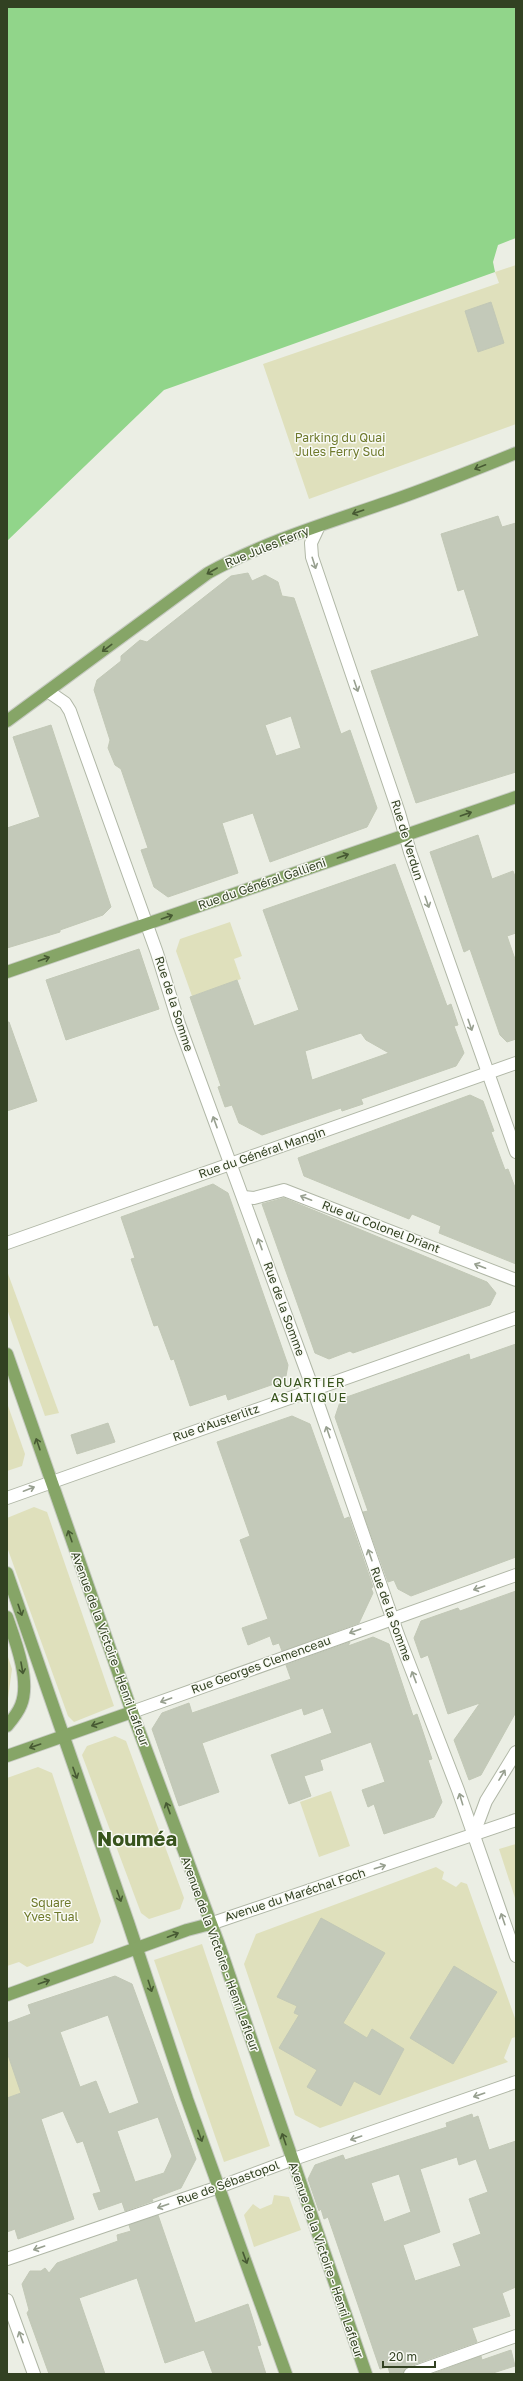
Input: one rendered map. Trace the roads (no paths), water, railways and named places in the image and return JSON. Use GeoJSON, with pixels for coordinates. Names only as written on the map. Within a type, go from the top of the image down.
{"type":"FeatureCollection","features":[{"type":"Feature","properties":{"kind":"main road","name":"Rue Jules Ferry"},"geometry":{"type":"LineString","coordinates":[[7,721],[49,692],[208,573],[235,558],[319,526],[424,490],[516,453]]}},
{"type":"Feature","properties":{"kind":"main road","name":"Rue du Général Gallieni"},"geometry":{"type":"LineString","coordinates":[[7,972],[516,797]]}},
{"type":"Feature","properties":{"kind":"main road","name":"Avenue de la Victoire - Henri Lafleur"},"geometry":{"type":"LineString","coordinates":[[7,1354],[132,1712],[210,1924],[366,2374]]}},
{"type":"Feature","properties":{"kind":"main road"},"geometry":{"type":"LineString","coordinates":[[7,1573],[62,1736],[219,2187],[286,2374]]}},
{"type":"Feature","properties":{"kind":"main road"},"geometry":{"type":"LineString","coordinates":[[7,1617],[22,1668],[24,1687],[22,1705],[7,1726]]}},
{"type":"Feature","properties":{"kind":"main road","name":"Rue Georges Clemenceau"},"geometry":{"type":"LineString","coordinates":[[7,1756],[132,1712]]}},
{"type":"Feature","properties":{"kind":"main road","name":"Avenue du Maréchal Foch"},"geometry":{"type":"LineString","coordinates":[[7,1995],[187,1930],[210,1924]]}},
{"type":"Feature","properties":{"kind":"street","name":"Rue de Verdun"},"geometry":{"type":"LineString","coordinates":[[319,526],[311,543],[312,557],[406,834],[410,852],[486,1073],[516,1152]]}},
{"type":"Feature","properties":{"kind":"street","name":"Rue de la Somme"},"geometry":{"type":"LineString","coordinates":[[49,692],[65,703],[70,712],[230,1164],[313,1389],[392,1618],[458,1790],[516,1956]]}},
{"type":"Feature","properties":{"kind":"street","name":"Rue du Général Mangin"},"geometry":{"type":"LineString","coordinates":[[7,1243],[516,1063]]}},
{"type":"Feature","properties":{"kind":"street","name":"Rue du Colonel Driant"},"geometry":{"type":"LineString","coordinates":[[243,1197],[254,1198],[284,1190],[516,1280]]}},
{"type":"Feature","properties":{"kind":"street","name":"Rue d'Austerlitz"},"geometry":{"type":"LineString","coordinates":[[7,1498],[51,1481],[516,1318]]}},
{"type":"Feature","properties":{"kind":"street","name":"Rue Georges Clemenceau"},"geometry":{"type":"LineString","coordinates":[[132,1712],[516,1575]]}},
{"type":"Feature","properties":{"kind":"street"},"geometry":{"type":"LineString","coordinates":[[473,1836],[486,1801],[516,1752]]}},
{"type":"Feature","properties":{"kind":"street","name":"Avenue du Maréchal Foch"},"geometry":{"type":"LineString","coordinates":[[210,1924],[473,1836],[516,1820]]}},
{"type":"Feature","properties":{"kind":"street","name":"Rue de Sébastopol"},"geometry":{"type":"LineString","coordinates":[[7,2259],[219,2187],[291,2160],[516,2082]]}},
{"type":"Feature","properties":{"kind":"street"},"geometry":{"type":"LineString","coordinates":[[7,2300],[34,2374]]}},
{"type":"Feature","properties":{"kind":"street"},"geometry":{"type":"LineString","coordinates":[[410,2374],[516,2336]]}},
{"type":"Feature","properties":{"kind":"district","name":"QUARTIER ASIATIQUE"},"geometry":{"type":"Point","coordinates":[309,1390]}},
{"type":"Feature","properties":{"kind":"district","name":"Nouméa"},"geometry":{"type":"Point","coordinates":[137,1839]}},
{"type":"Feature","properties":{"kind":"park label","name":"Parking du Quai Jules Ferry Sud"},"geometry":{"type":"Point","coordinates":[340,445]}},
{"type":"Feature","properties":{"kind":"park label","name":"Square Yves Tual"},"geometry":{"type":"Point","coordinates":[51,1910]}}]}
